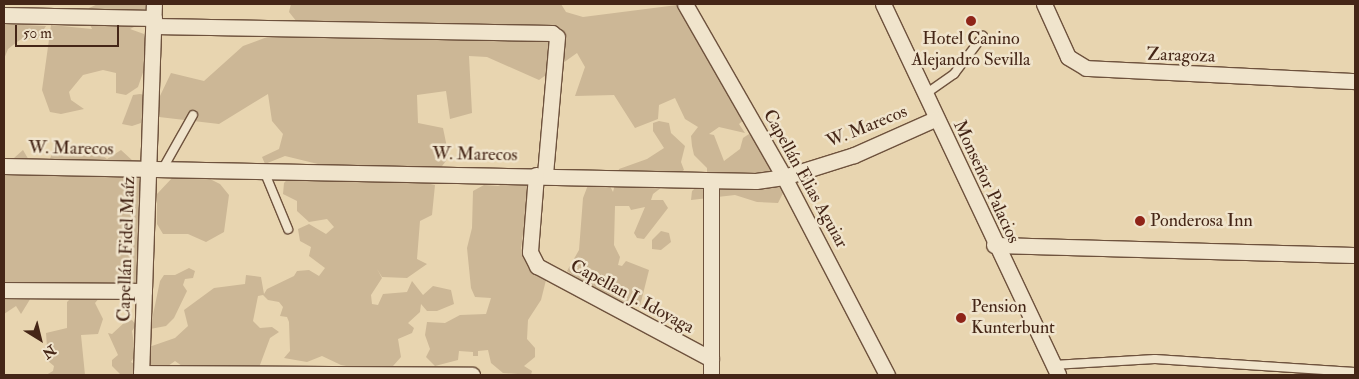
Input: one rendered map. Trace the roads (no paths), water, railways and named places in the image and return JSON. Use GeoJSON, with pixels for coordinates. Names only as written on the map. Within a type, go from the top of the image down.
{"type":"FeatureCollection","features":[{"type":"Feature","properties":{"kind":"street","name":"Capellán Elias Aguiar"},"geometry":{"type":"LineString","coordinates":[[685,4],[784,177],[887,375]]}},
{"type":"Feature","properties":{"kind":"street","name":"Monseñor Palacios"},"geometry":{"type":"LineString","coordinates":[[883,4],[994,245],[1056,370]]}},
{"type":"Feature","properties":{"kind":"street","name":"Zaragoza"},"geometry":{"type":"LineString","coordinates":[[1044,4],[1068,57],[1086,68],[1355,81]]}},
{"type":"Feature","properties":{"kind":"street"},"geometry":{"type":"LineString","coordinates":[[4,15],[154,16],[552,33],[557,37],[541,175]]}},
{"type":"Feature","properties":{"kind":"street","name":"Capellán Fidel Maíz"},"geometry":{"type":"LineString","coordinates":[[141,374],[144,291],[156,170],[154,16]]}},
{"type":"Feature","properties":{"kind":"street","name":"W. Marecos"},"geometry":{"type":"LineString","coordinates":[[4,166],[541,175],[756,182],[784,177],[854,155],[935,119]]}},
{"type":"Feature","properties":{"kind":"street","name":"Capellan J. Idoyaga"},"geometry":{"type":"LineString","coordinates":[[541,175],[530,252],[537,266],[711,359]]}},
{"type":"Feature","properties":{"kind":"street","name":"Capellan J. Idoyaga"},"geometry":{"type":"LineString","coordinates":[[711,182],[711,375]]}},
{"type":"Feature","properties":{"kind":"street"},"geometry":{"type":"LineString","coordinates":[[994,245],[1355,255]]}},
{"type":"Feature","properties":{"kind":"street"},"geometry":{"type":"LineString","coordinates":[[4,290],[144,291]]}},
{"type":"Feature","properties":{"kind":"street"},"geometry":{"type":"LineString","coordinates":[[141,374],[472,375]]}},
{"type":"Feature","properties":{"kind":"lane"},"geometry":{"type":"LineString","coordinates":[[924,95],[954,74],[983,36]]}},
{"type":"Feature","properties":{"kind":"lane"},"geometry":{"type":"LineString","coordinates":[[156,170],[193,115]]}},
{"type":"Feature","properties":{"kind":"lane"},"geometry":{"type":"LineString","coordinates":[[264,171],[288,229]]}},
{"type":"Feature","properties":{"kind":"lane"},"geometry":{"type":"LineString","coordinates":[[1056,370],[1155,359],[1355,372]]}},
{"type":"Feature","properties":{"kind":"place","name":"Hotel Canino Alejandro Sevilla"},"geometry":{"type":"Point","coordinates":[971,21]}},
{"type":"Feature","properties":{"kind":"place","name":"Ponderosa Inn"},"geometry":{"type":"Point","coordinates":[1140,221]}},
{"type":"Feature","properties":{"kind":"place","name":"Pension Kunterbunt"},"geometry":{"type":"Point","coordinates":[961,318]}}]}
